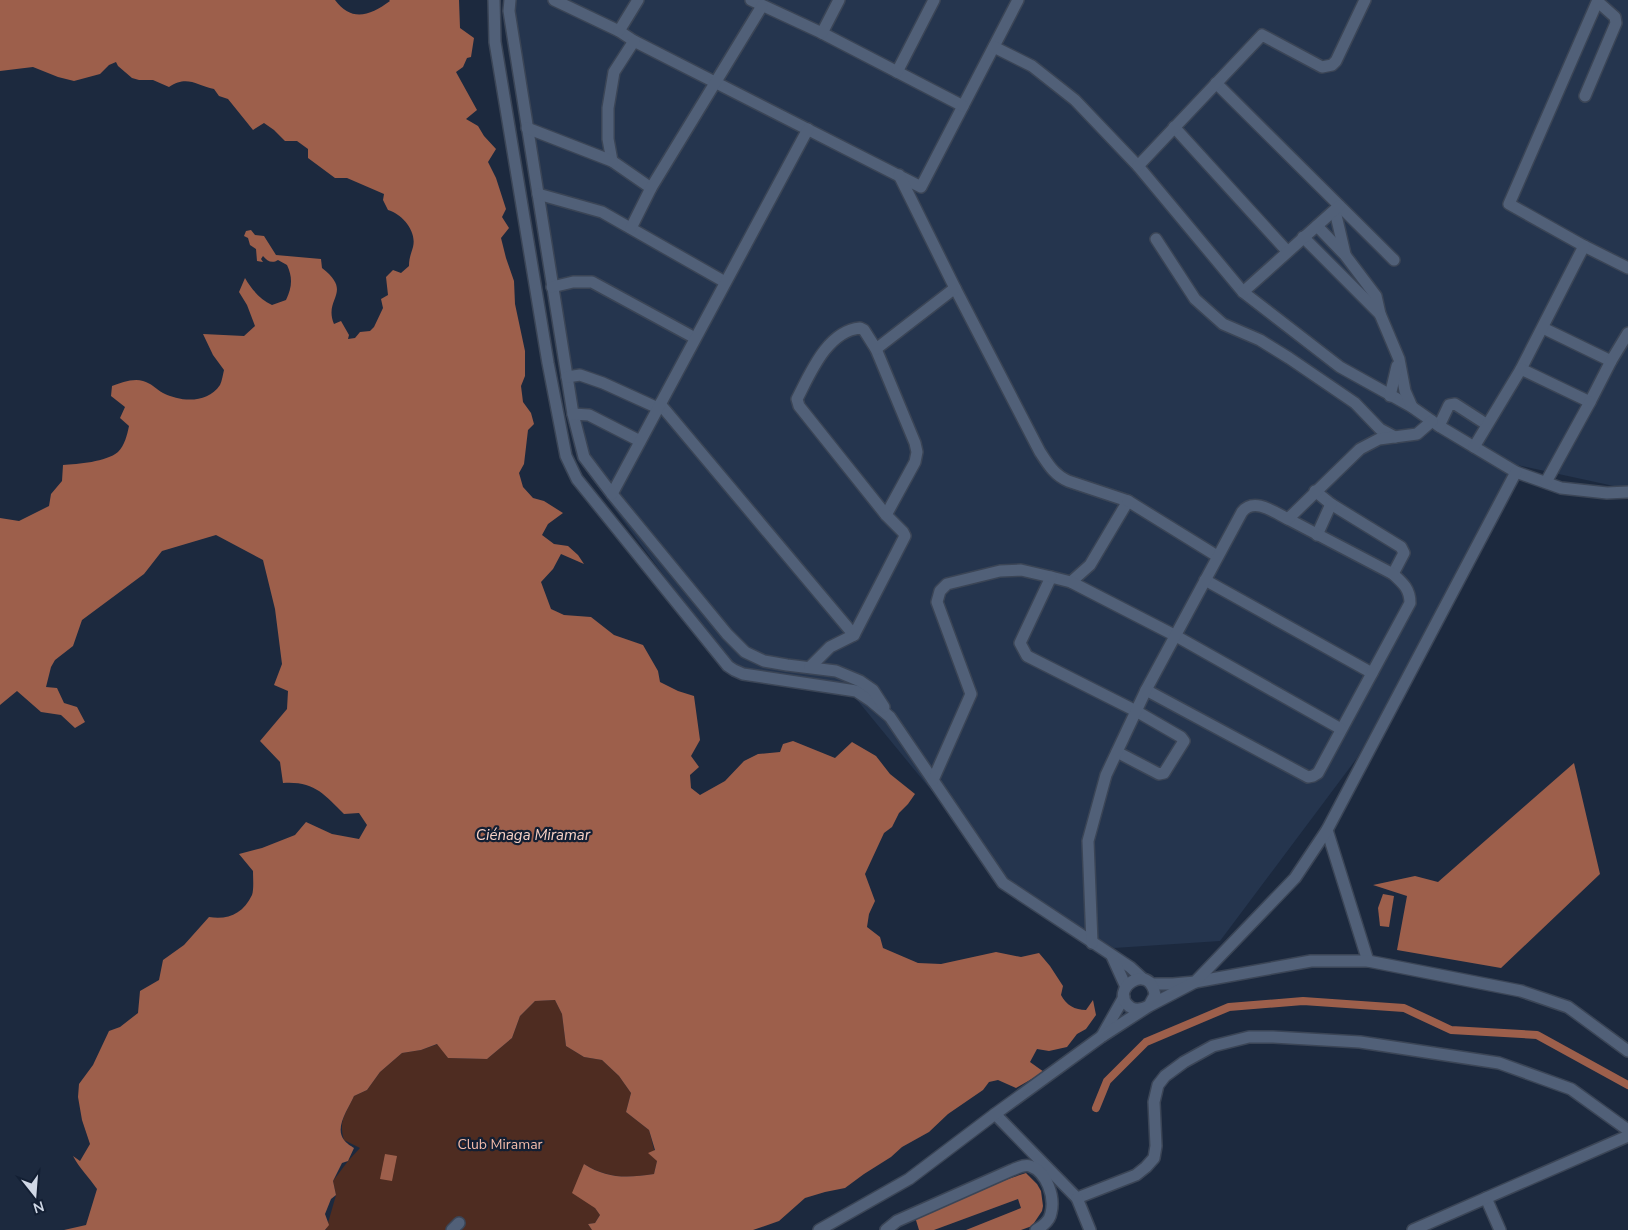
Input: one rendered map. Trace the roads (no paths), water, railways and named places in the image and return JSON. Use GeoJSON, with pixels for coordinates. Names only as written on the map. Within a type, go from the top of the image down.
{"type":"FeatureCollection","features":[{"type":"Feature","properties":{"kind":"street"},"geometry":{"type":"LineString","coordinates":[[494,0],[495,42],[548,363],[566,456],[577,479],[728,666],[743,674],[856,691],[890,717]]}},
{"type":"Feature","properties":{"kind":"street"},"geometry":{"type":"LineString","coordinates":[[510,0],[509,11],[552,287],[573,414],[584,457],[727,634],[745,652],[764,660],[788,666],[836,671],[873,690],[1003,883],[1130,967],[1147,981],[1155,995],[1149,1006],[1101,1037],[995,1114],[909,1180],[819,1230]]}},
{"type":"Feature","properties":{"kind":"street"},"geometry":{"type":"LineString","coordinates":[[554,0],[619,31],[634,41],[921,186],[1018,0]]}},
{"type":"Feature","properties":{"kind":"street"},"geometry":{"type":"LineString","coordinates":[[619,31],[638,0]]}},
{"type":"Feature","properties":{"kind":"street"},"geometry":{"type":"LineString","coordinates":[[751,0],[822,32],[963,106]]}},
{"type":"Feature","properties":{"kind":"street"},"geometry":{"type":"LineString","coordinates":[[822,32],[839,0]]}},
{"type":"Feature","properties":{"kind":"street"},"geometry":{"type":"LineString","coordinates":[[897,72],[934,0]]}},
{"type":"Feature","properties":{"kind":"street"},"geometry":{"type":"LineString","coordinates":[[1138,166],[1262,35],[1322,67],[1332,65],[1336,61],[1365,0]]}},
{"type":"Feature","properties":{"kind":"street"},"geometry":{"type":"LineString","coordinates":[[1585,96],[1616,23],[1615,17],[1598,1],[1509,204],[1628,268]]}},
{"type":"Feature","properties":{"kind":"street"},"geometry":{"type":"LineString","coordinates":[[631,228],[651,188],[762,6]]}},
{"type":"Feature","properties":{"kind":"street"},"geometry":{"type":"LineString","coordinates":[[612,161],[608,139],[608,108],[614,72],[634,41]]}},
{"type":"Feature","properties":{"kind":"street"},"geometry":{"type":"LineString","coordinates":[[994,47],[1032,66],[1075,100],[1138,166],[1243,292],[1340,367],[1412,408],[1435,424],[1516,472],[1561,488],[1607,493],[1628,492]]}},
{"type":"Feature","properties":{"kind":"street"},"geometry":{"type":"LineString","coordinates":[[1216,83],[1337,209],[1394,260]]}},
{"type":"Feature","properties":{"kind":"street"},"geometry":{"type":"LineString","coordinates":[[1174,127],[1287,251]]}},
{"type":"Feature","properties":{"kind":"street"},"geometry":{"type":"LineString","coordinates":[[527,128],[612,161],[651,188]]}},
{"type":"Feature","properties":{"kind":"street"},"geometry":{"type":"LineString","coordinates":[[612,494],[808,129]]}},
{"type":"Feature","properties":{"kind":"street"},"geometry":{"type":"LineString","coordinates":[[899,175],[954,288],[1049,466],[1061,478],[1128,501],[1218,556]]}},
{"type":"Feature","properties":{"kind":"street"},"geometry":{"type":"LineString","coordinates":[[538,194],[602,212],[725,282]]}},
{"type":"Feature","properties":{"kind":"street"},"geometry":{"type":"LineString","coordinates":[[1243,292],[1287,251],[1337,209]]}},
{"type":"Feature","properties":{"kind":"street"},"geometry":{"type":"LineString","coordinates":[[1337,209],[1345,255]]}},
{"type":"Feature","properties":{"kind":"street"},"geometry":{"type":"LineString","coordinates":[[1317,226],[1345,255],[1376,296],[1388,336],[1399,359],[1405,391],[1412,408]]}},
{"type":"Feature","properties":{"kind":"street"},"geometry":{"type":"LineString","coordinates":[[1303,237],[1380,314]]}},
{"type":"Feature","properties":{"kind":"street"},"geometry":{"type":"LineString","coordinates":[[1156,239],[1196,299],[1223,324],[1260,340],[1289,358],[1355,403],[1380,429],[1395,437]]}},
{"type":"Feature","properties":{"kind":"street"},"geometry":{"type":"LineString","coordinates":[[1474,446],[1521,369],[1584,246]]}},
{"type":"Feature","properties":{"kind":"street"},"geometry":{"type":"LineString","coordinates":[[552,287],[573,282],[592,282],[695,338]]}},
{"type":"Feature","properties":{"kind":"street"},"geometry":{"type":"LineString","coordinates":[[876,349],[954,288]]}},
{"type":"Feature","properties":{"kind":"street"},"geometry":{"type":"LineString","coordinates":[[810,667],[830,647],[854,635],[904,541],[904,532],[886,514],[797,403],[817,360],[826,348],[843,334],[860,328],[864,330],[876,349],[916,443],[918,452],[915,462],[886,514]]}},
{"type":"Feature","properties":{"kind":"street"},"geometry":{"type":"LineString","coordinates":[[1543,328],[1611,361]]}},
{"type":"Feature","properties":{"kind":"street"},"geometry":{"type":"LineString","coordinates":[[1546,482],[1628,332]]}},
{"type":"Feature","properties":{"kind":"street"},"geometry":{"type":"LineString","coordinates":[[1390,396],[1399,359]]}},
{"type":"Feature","properties":{"kind":"street"},"geometry":{"type":"LineString","coordinates":[[1521,369],[1590,402]]}},
{"type":"Feature","properties":{"kind":"street"},"geometry":{"type":"LineString","coordinates":[[567,377],[580,375],[659,406],[854,635]]}},
{"type":"Feature","properties":{"kind":"street"},"geometry":{"type":"LineString","coordinates":[[1288,519],[1360,449],[1379,439],[1417,434],[1435,424],[1449,405],[1455,404],[1486,424]]}},
{"type":"Feature","properties":{"kind":"street"},"geometry":{"type":"LineString","coordinates":[[573,414],[589,415],[640,441]]}},
{"type":"Feature","properties":{"kind":"street"},"geometry":{"type":"LineString","coordinates":[[1111,955],[1125,992],[1126,1002],[1134,1009],[1144,1009],[1195,982],[1295,878],[1327,830],[1516,472]]}},
{"type":"Feature","properties":{"kind":"street"},"geometry":{"type":"LineString","coordinates":[[1315,491],[1332,504],[1401,547],[1404,553],[1393,574]]}},
{"type":"Feature","properties":{"kind":"street"},"geometry":{"type":"LineString","coordinates":[[1071,582],[1090,565],[1128,501]]}},
{"type":"Feature","properties":{"kind":"street"},"geometry":{"type":"LineString","coordinates":[[1317,534],[1332,504]]}},
{"type":"Feature","properties":{"kind":"street"},"geometry":{"type":"LineString","coordinates":[[1092,942],[1088,841],[1106,775],[1146,690],[1246,508],[1257,505],[1288,519],[1393,574],[1405,584],[1410,595],[1410,603],[1372,674],[1318,772],[1313,776],[1308,777],[1146,690]]}},
{"type":"Feature","properties":{"kind":"street"},"geometry":{"type":"LineString","coordinates":[[933,780],[971,694],[937,602],[940,591],[947,584],[1000,572],[1020,570],[1071,582],[1176,636],[1341,728]]}},
{"type":"Feature","properties":{"kind":"street"},"geometry":{"type":"LineString","coordinates":[[1051,577],[1020,643],[1027,656],[1136,710],[1181,737],[1184,741],[1164,773],[1159,774],[1117,752]]}},
{"type":"Feature","properties":{"kind":"street"},"geometry":{"type":"LineString","coordinates":[[1206,580],[1372,674]]}},
{"type":"Feature","properties":{"kind":"street"},"geometry":{"type":"LineString","coordinates":[[1327,830],[1368,961]]}},
{"type":"Feature","properties":{"kind":"street"},"geometry":{"type":"LineString","coordinates":[[1101,1037],[1130,982],[1136,979],[1166,984],[1195,982],[1311,961],[1368,961],[1521,991],[1568,1006],[1628,1051]]}},
{"type":"Feature","properties":{"kind":"street"},"geometry":{"type":"LineString","coordinates":[[1077,1198],[1136,1175],[1154,1158],[1156,1146],[1154,1102],[1158,1085],[1165,1076],[1184,1062],[1213,1046],[1249,1037],[1273,1036],[1360,1042],[1499,1063],[1571,1089],[1628,1130]]}},
{"type":"Feature","properties":{"kind":"street"},"geometry":{"type":"LineString","coordinates":[[995,1114],[1077,1198],[1090,1230]]}},
{"type":"Feature","properties":{"kind":"street"},"geometry":{"type":"LineString","coordinates":[[1413,1230],[1628,1136]]}},
{"type":"Feature","properties":{"kind":"street"},"geometry":{"type":"LineString","coordinates":[[886,1230],[897,1221],[1022,1166],[1030,1166],[1038,1171],[1046,1181],[1052,1196],[1051,1214],[1046,1222],[1036,1230]]}},
{"type":"Feature","properties":{"kind":"street"},"geometry":{"type":"LineString","coordinates":[[1486,1198],[1500,1230]]}},
{"type":"Feature","properties":{"kind":"water","name":"Ciénaga Miramar"},"geometry":{"type":"Polygon","coordinates":[[[0,0],[335,0],[348,12],[361,14],[383,6],[389,0],[459,0],[460,28],[474,38],[471,57],[467,58],[463,67],[456,72],[477,110],[466,119],[478,126],[496,149],[488,162],[496,178],[506,209],[502,217],[509,228],[501,238],[514,281],[515,304],[525,351],[525,376],[521,386],[523,402],[531,413],[534,424],[528,430],[524,464],[519,473],[523,487],[533,498],[544,501],[563,513],[548,524],[542,535],[554,544],[568,546],[584,564],[561,554],[553,569],[541,582],[551,609],[564,615],[591,617],[614,635],[643,645],[658,671],[660,682],[694,696],[700,740],[691,756],[699,767],[690,775],[691,788],[700,795],[725,781],[744,761],[758,754],[780,752],[783,744],[793,741],[835,758],[852,742],[876,756],[890,774],[915,794],[899,813],[892,827],[884,833],[865,874],[875,901],[869,914],[867,927],[880,937],[883,948],[918,963],[941,964],[996,952],[1021,957],[1039,953],[1063,986],[1061,995],[1065,1002],[1075,1008],[1086,1010],[1093,1000],[1096,1015],[1086,1029],[1077,1034],[1067,1047],[1049,1051],[1037,1049],[1030,1062],[1044,1072],[1016,1088],[998,1080],[989,1082],[983,1090],[948,1114],[929,1132],[902,1147],[891,1157],[845,1188],[805,1198],[779,1221],[753,1230],[592,1230],[588,1224],[595,1223],[600,1215],[595,1208],[572,1193],[584,1164],[609,1175],[635,1176],[654,1174],[657,1161],[648,1153],[655,1150],[649,1130],[626,1112],[631,1093],[619,1076],[602,1060],[584,1057],[566,1046],[562,1014],[555,1000],[535,1001],[520,1016],[512,1038],[487,1059],[448,1058],[437,1044],[421,1050],[402,1053],[380,1072],[367,1090],[354,1096],[341,1124],[341,1135],[354,1148],[348,1161],[342,1163],[333,1181],[336,1195],[331,1199],[325,1214],[329,1225],[325,1230],[64,1230],[86,1225],[97,1189],[73,1156],[80,1161],[90,1144],[82,1120],[78,1097],[79,1084],[93,1065],[109,1031],[120,1027],[138,1013],[140,991],[159,980],[163,960],[184,945],[209,917],[222,918],[229,916],[239,911],[248,902],[253,893],[253,871],[239,854],[262,848],[295,835],[306,822],[332,834],[359,839],[367,825],[359,813],[344,814],[318,790],[303,784],[283,783],[280,762],[260,741],[287,709],[288,691],[274,685],[282,664],[275,609],[263,560],[216,535],[162,551],[144,574],[82,620],[73,646],[55,660],[51,667],[46,687],[57,688],[64,703],[77,707],[85,722],[75,728],[61,715],[41,712],[17,691],[0,705],[0,518],[19,521],[49,506],[51,494],[62,481],[63,465],[99,460],[118,452],[125,440],[129,426],[120,418],[125,407],[111,396],[112,386],[127,381],[139,380],[149,383],[170,396],[193,400],[208,396],[215,391],[220,385],[224,370],[213,355],[203,334],[244,336],[255,326],[247,305],[239,292],[245,278],[257,294],[272,305],[286,300],[291,287],[291,278],[287,265],[278,260],[270,261],[263,256],[261,259],[263,262],[257,261],[256,249],[250,245],[248,238],[244,236],[246,231],[251,230],[255,235],[264,236],[276,255],[321,259],[322,268],[336,284],[336,296],[332,308],[334,324],[341,321],[349,335],[348,339],[355,338],[360,332],[370,331],[374,327],[383,308],[381,299],[388,295],[386,277],[393,270],[401,273],[409,266],[414,241],[411,229],[403,219],[388,210],[383,200],[384,194],[347,178],[335,178],[308,158],[308,149],[297,141],[285,141],[264,123],[253,130],[228,99],[219,96],[214,89],[186,81],[175,83],[169,87],[153,80],[139,80],[132,78],[116,62],[109,65],[100,74],[74,81],[33,67],[0,71],[0,0]]]}},
{"type":"Feature","properties":{"kind":"water"},"geometry":{"type":"Polygon","coordinates":[[[1574,763],[1600,874],[1501,968],[1397,950],[1407,896],[1373,885],[1415,876],[1438,882],[1574,763]]]}},
{"type":"Feature","properties":{"kind":"water"},"geometry":{"type":"Polygon","coordinates":[[[1383,894],[1394,896],[1389,927],[1380,926],[1378,908],[1383,894]]]}},
{"type":"Feature","properties":{"kind":"water"},"geometry":{"type":"Polygon","coordinates":[[[385,1154],[397,1156],[392,1181],[380,1179],[385,1154]]]}},
{"type":"Feature","properties":{"kind":"water"},"geometry":{"type":"Polygon","coordinates":[[[1026,1173],[1041,1191],[1043,1206],[1042,1211],[1032,1226],[1021,1230],[966,1230],[1021,1208],[1018,1199],[934,1230],[919,1230],[915,1217],[1026,1173]]]}},
{"type":"Feature","properties":{"kind":"waterway"},"geometry":{"type":"LineString","coordinates":[[1096,1108],[1107,1081],[1146,1042],[1229,1007],[1303,1001],[1404,1008],[1451,1030],[1537,1035],[1628,1085]]}},
{"type":"Feature","properties":{"kind":"park label","name":"Club Miramar"},"geometry":{"type":"Point","coordinates":[500,1144]}}]}
